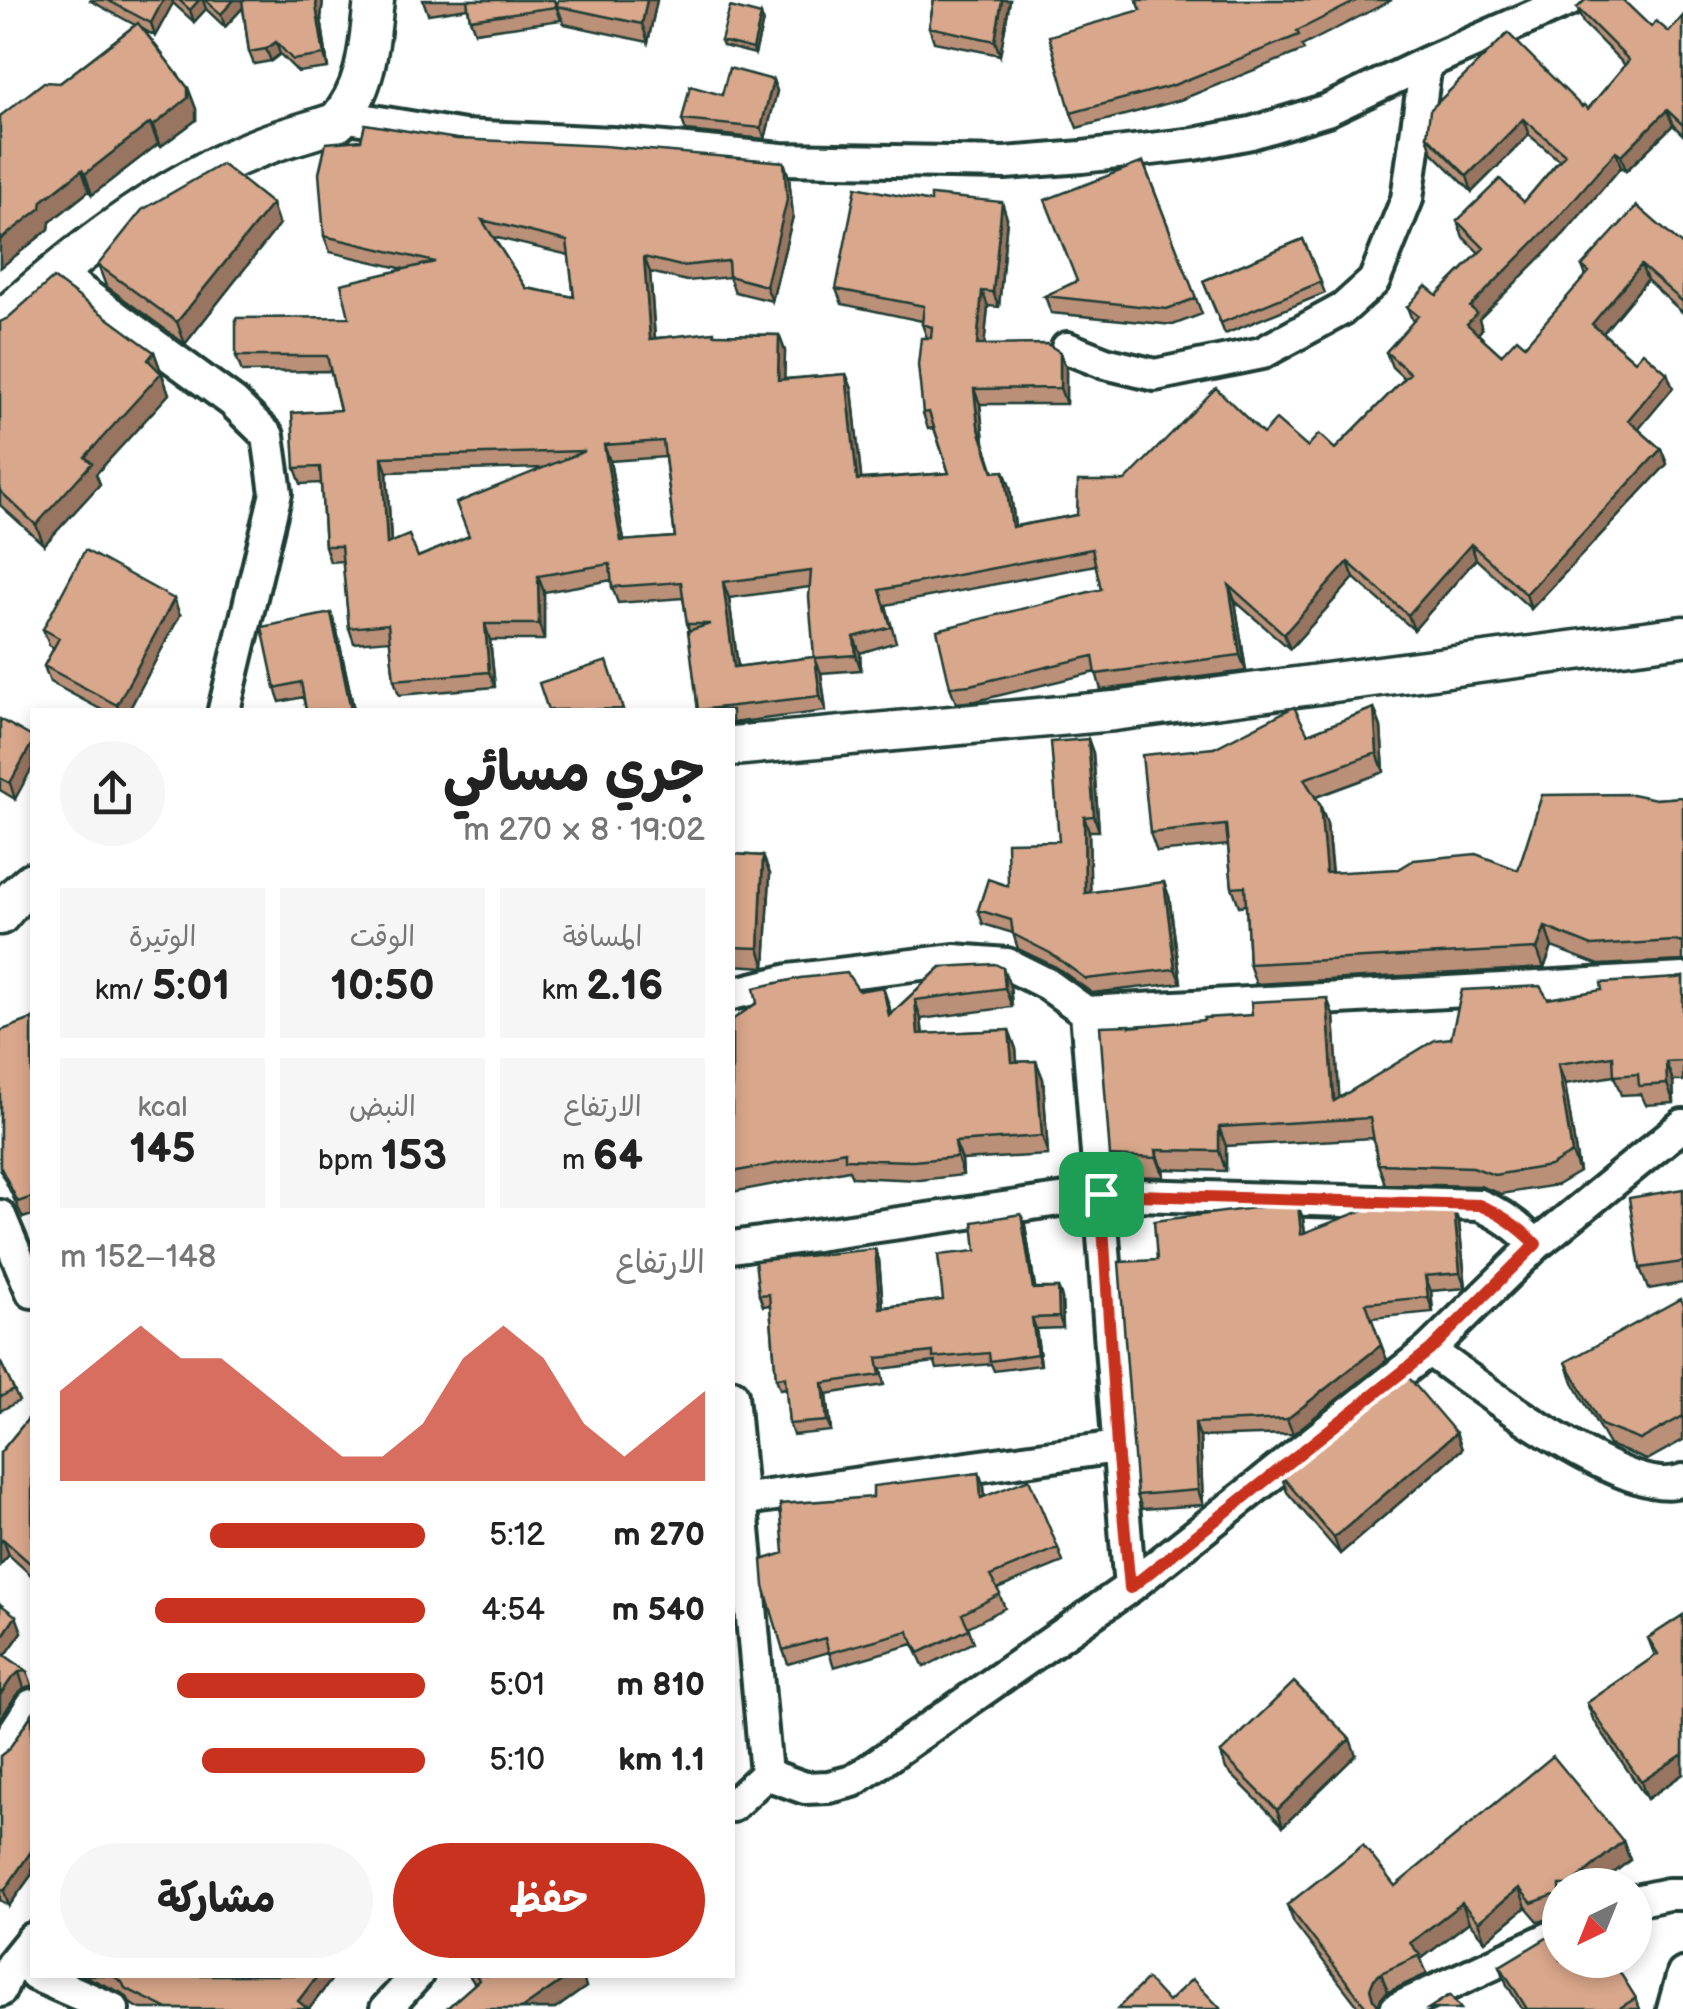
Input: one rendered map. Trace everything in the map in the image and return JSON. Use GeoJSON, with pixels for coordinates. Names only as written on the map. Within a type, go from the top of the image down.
{"type":"FeatureCollection","features":[{"type":"Feature","properties":{"kind":"street"},"geometry":{"type":"LineString","coordinates":[[0,322],[114,227],[203,174],[268,144],[337,122],[360,86],[368,59],[374,0]]}},
{"type":"Feature","properties":{"kind":"street"},"geometry":{"type":"LineString","coordinates":[[343,116],[464,136],[611,143],[781,158],[1005,163],[1136,152],[1251,133],[1327,110],[1564,2]]}},
{"type":"Feature","properties":{"kind":"street"},"geometry":{"type":"LineString","coordinates":[[1068,348],[1106,363],[1156,374],[1262,353],[1343,309],[1374,281],[1407,199],[1426,63]]}},
{"type":"Feature","properties":{"kind":"street"},"geometry":{"type":"LineString","coordinates":[[58,274],[233,402],[268,436],[276,493],[224,708]]}},
{"type":"Feature","properties":{"kind":"street"},"geometry":{"type":"LineString","coordinates":[[735,746],[1114,711],[1683,636]]}},
{"type":"Feature","properties":{"kind":"street"},"geometry":{"type":"LineString","coordinates":[[0,916],[30,884]]}},
{"type":"Feature","properties":{"kind":"street"},"geometry":{"type":"LineString","coordinates":[[735,993],[789,980],[954,960],[1006,964],[1047,984],[1086,1012],[1683,979]]}},
{"type":"Feature","properties":{"kind":"street"},"geometry":{"type":"LineString","coordinates":[[1086,1012],[1130,1588]]}},
{"type":"Feature","properties":{"kind":"street"},"geometry":{"type":"LineString","coordinates":[[766,1774],[805,1788],[852,1781],[1130,1588],[1430,1350],[1536,1244],[1683,1125]]}},
{"type":"Feature","properties":{"kind":"street"},"geometry":{"type":"LineString","coordinates":[[735,1247],[1101,1194],[1479,1205],[1498,1212],[1536,1244]]}},
{"type":"Feature","properties":{"kind":"street"},"geometry":{"type":"LineString","coordinates":[[0,1216],[30,1287]]}},
{"type":"Feature","properties":{"kind":"street"},"geometry":{"type":"LineString","coordinates":[[1430,1350],[1526,1421],[1590,1457],[1640,1478],[1677,1483],[1683,1480]]}},
{"type":"Feature","properties":{"kind":"street"},"geometry":{"type":"LineString","coordinates":[[736,1500],[1117,1447]]}},
{"type":"Feature","properties":{"kind":"street"},"geometry":{"type":"LineString","coordinates":[[735,1474],[766,1774]]}},
{"type":"Feature","properties":{"kind":"street"},"geometry":{"type":"LineString","coordinates":[[0,1754],[30,1709]]}},
{"type":"Feature","properties":{"kind":"street"},"geometry":{"type":"LineString","coordinates":[[735,1803],[766,1774]]}},
{"type":"Feature","properties":{"kind":"street"},"geometry":{"type":"LineString","coordinates":[[1652,1897],[1683,1894]]}},
{"type":"Feature","properties":{"kind":"street"},"geometry":{"type":"LineString","coordinates":[[1396,2009],[1542,1941]]}},
{"type":"Feature","properties":{"kind":"street"},"geometry":{"type":"LineString","coordinates":[[30,1943],[16,1973],[112,2009]]}},
{"type":"Feature","properties":{"kind":"street"},"geometry":{"type":"LineString","coordinates":[[1673,2009],[1683,1974]]}},
{"type":"Feature","properties":{"kind":"street"},"geometry":{"type":"LineString","coordinates":[[386,2009],[414,1978]]}},
{"type":"Feature","properties":{"kind":"building"},"geometry":{"type":"Polygon","coordinates":[[[107,0],[163,0],[151,23],[107,0]]]}},
{"type":"Feature","properties":{"kind":"building"},"geometry":{"type":"Polygon","coordinates":[[[179,0],[199,0],[190,10],[179,0]]]}},
{"type":"Feature","properties":{"kind":"building"},"geometry":{"type":"Polygon","coordinates":[[[205,0],[234,0],[221,14],[205,0]]]}},
{"type":"Feature","properties":{"kind":"building"},"geometry":{"type":"Polygon","coordinates":[[[242,0],[317,0],[324,55],[293,60],[276,42],[266,49],[249,52],[242,0]]]}},
{"type":"Feature","properties":{"kind":"building"},"geometry":{"type":"Polygon","coordinates":[[[467,0],[554,0],[556,7],[470,19],[467,0]]]}},
{"type":"Feature","properties":{"kind":"building"},"geometry":{"type":"Polygon","coordinates":[[[558,0],[647,0],[642,24],[557,6],[558,0]]]}},
{"type":"Feature","properties":{"kind":"building"},"geometry":{"type":"Polygon","coordinates":[[[934,0],[1002,0],[995,41],[929,27],[934,0]]]}},
{"type":"Feature","properties":{"kind":"building"},"geometry":{"type":"Polygon","coordinates":[[[1137,0],[1358,0],[1297,31],[1299,35],[1174,85],[1071,113],[1049,36],[1141,10],[1137,0]]]}},
{"type":"Feature","properties":{"kind":"building"},"geometry":{"type":"Polygon","coordinates":[[[1585,0],[1623,0],[1651,27],[1656,21],[1669,32],[1683,16],[1683,125],[1667,110],[1621,156],[1616,151],[1557,219],[1470,307],[1477,313],[1467,324],[1501,355],[1517,338],[1525,345],[1589,272],[1582,266],[1637,206],[1683,246],[1683,302],[1641,265],[1592,324],[1635,361],[1643,352],[1667,373],[1628,420],[1661,449],[1526,594],[1471,544],[1408,615],[1348,562],[1284,634],[1229,585],[1240,655],[1096,674],[1093,656],[950,687],[937,630],[1101,589],[1092,549],[880,590],[891,627],[854,637],[856,655],[815,658],[820,696],[698,708],[688,631],[710,624],[687,624],[681,582],[612,587],[610,564],[538,576],[539,624],[485,624],[489,672],[394,680],[388,624],[349,628],[341,546],[325,546],[320,467],[295,468],[292,413],[340,410],[327,356],[236,356],[236,318],[349,317],[341,284],[435,262],[324,236],[319,173],[326,143],[361,140],[365,124],[457,139],[604,146],[784,162],[787,200],[766,286],[729,276],[728,261],[681,266],[644,257],[650,339],[714,332],[779,335],[778,380],[846,374],[857,480],[949,473],[929,412],[923,413],[918,365],[921,338],[931,338],[932,327],[922,324],[924,306],[836,289],[856,187],[931,202],[931,195],[1002,202],[993,292],[982,291],[977,345],[1047,344],[1060,352],[1060,388],[974,389],[978,426],[993,472],[1004,471],[1012,527],[1077,515],[1078,481],[1125,481],[1216,388],[1263,434],[1276,420],[1307,447],[1319,434],[1335,449],[1410,373],[1386,352],[1418,316],[1407,307],[1426,286],[1437,295],[1484,248],[1457,221],[1500,179],[1524,202],[1565,154],[1523,119],[1467,176],[1427,136],[1430,110],[1508,33],[1588,109],[1629,60],[1577,8],[1585,0]],[[482,220],[526,288],[574,297],[567,241],[482,220]],[[663,441],[604,445],[621,541],[675,537],[663,441]],[[585,451],[382,457],[387,544],[409,535],[418,557],[469,536],[456,503],[585,451]],[[811,571],[723,582],[734,667],[814,657],[811,571]]]}},
{"type":"Feature","properties":{"kind":"building"},"geometry":{"type":"Polygon","coordinates":[[[730,7],[761,15],[753,49],[721,41],[730,7]]]}},
{"type":"Feature","properties":{"kind":"building"},"geometry":{"type":"Polygon","coordinates":[[[138,23],[188,88],[188,98],[85,174],[82,170],[0,240],[0,116],[44,82],[60,83],[138,23]]]}},
{"type":"Feature","properties":{"kind":"building"},"geometry":{"type":"Polygon","coordinates":[[[729,68],[773,80],[761,128],[682,120],[690,86],[722,95],[729,68]]]}},
{"type":"Feature","properties":{"kind":"building"},"geometry":{"type":"Polygon","coordinates":[[[1143,162],[1196,298],[1167,309],[1045,296],[1077,281],[1045,200],[1143,162]]]}},
{"type":"Feature","properties":{"kind":"building"},"geometry":{"type":"Polygon","coordinates":[[[222,164],[272,204],[177,322],[98,265],[142,210],[222,164]]]}},
{"type":"Feature","properties":{"kind":"building"},"geometry":{"type":"Polygon","coordinates":[[[1303,239],[1321,282],[1221,323],[1203,281],[1303,239]]]}},
{"type":"Feature","properties":{"kind":"building"},"geometry":{"type":"Polygon","coordinates":[[[53,278],[154,352],[148,360],[161,373],[85,457],[92,463],[36,525],[0,491],[0,322],[53,278]]]}},
{"type":"Feature","properties":{"kind":"building"},"geometry":{"type":"Polygon","coordinates":[[[85,550],[174,599],[117,705],[44,666],[59,638],[43,629],[85,550]]]}},
{"type":"Feature","properties":{"kind":"building"},"geometry":{"type":"Polygon","coordinates":[[[331,613],[351,708],[306,708],[301,682],[275,688],[262,627],[331,613]]]}},
{"type":"Feature","properties":{"kind":"building"},"geometry":{"type":"Polygon","coordinates":[[[607,661],[623,708],[547,708],[539,683],[607,661]]]}},
{"type":"Feature","properties":{"kind":"building"},"geometry":{"type":"Polygon","coordinates":[[[1294,707],[1308,734],[1374,708],[1377,753],[1304,779],[1320,805],[1326,873],[1399,869],[1414,860],[1476,854],[1518,870],[1542,795],[1683,797],[1683,943],[1592,946],[1545,927],[1537,949],[1249,964],[1245,886],[1232,887],[1226,825],[1150,833],[1142,755],[1214,748],[1294,707]]]}},
{"type":"Feature","properties":{"kind":"building"},"geometry":{"type":"Polygon","coordinates":[[[0,719],[30,736],[30,747],[10,783],[0,778],[0,719]]]}},
{"type":"Feature","properties":{"kind":"building"},"geometry":{"type":"Polygon","coordinates":[[[1088,739],[1094,816],[1084,817],[1085,893],[1164,882],[1175,969],[1086,979],[1050,953],[1013,934],[1011,920],[978,910],[988,879],[1008,886],[1007,842],[1059,841],[1051,742],[1088,739]]]}},
{"type":"Feature","properties":{"kind":"building"},"geometry":{"type":"Polygon","coordinates":[[[735,854],[763,856],[759,948],[735,947],[735,854]]]}},
{"type":"Feature","properties":{"kind":"building"},"geometry":{"type":"Polygon","coordinates":[[[995,964],[1003,968],[1005,988],[915,1000],[918,1034],[1009,1030],[1012,1062],[1036,1061],[1042,1136],[955,1142],[957,1157],[913,1161],[845,1159],[845,1151],[735,1171],[735,1018],[757,1003],[754,988],[847,973],[859,991],[883,987],[889,1016],[941,967],[995,964]]]}},
{"type":"Feature","properties":{"kind":"building"},"geometry":{"type":"Polygon","coordinates":[[[1683,977],[1683,1061],[1666,1062],[1667,1084],[1639,1086],[1638,1074],[1614,1076],[1613,1056],[1558,1064],[1572,1153],[1550,1166],[1494,1175],[1473,1167],[1378,1164],[1370,1118],[1219,1127],[1219,1151],[1156,1150],[1157,1158],[1110,1156],[1100,1026],[1130,1027],[1252,1015],[1251,1002],[1327,998],[1334,1101],[1435,1040],[1451,1038],[1462,990],[1540,986],[1548,999],[1602,990],[1601,983],[1683,977]]]}},
{"type":"Feature","properties":{"kind":"building"},"geometry":{"type":"Polygon","coordinates":[[[30,1020],[30,1198],[18,1202],[0,1166],[0,1031],[30,1020]]]}},
{"type":"Feature","properties":{"kind":"building"},"geometry":{"type":"Polygon","coordinates":[[[1683,1189],[1683,1262],[1640,1268],[1629,1198],[1683,1189]]]}},
{"type":"Feature","properties":{"kind":"building"},"geometry":{"type":"Polygon","coordinates":[[[1298,1204],[1301,1234],[1374,1206],[1454,1208],[1460,1273],[1425,1276],[1428,1297],[1366,1303],[1381,1345],[1287,1419],[1195,1423],[1198,1490],[1137,1495],[1119,1262],[1157,1260],[1154,1221],[1298,1204]]]}},
{"type":"Feature","properties":{"kind":"building"},"geometry":{"type":"Polygon","coordinates":[[[1021,1214],[1033,1289],[1058,1288],[1059,1317],[1032,1318],[1037,1354],[990,1361],[989,1353],[933,1358],[933,1352],[877,1358],[880,1375],[823,1383],[827,1421],[789,1424],[785,1377],[776,1378],[769,1294],[759,1295],[755,1261],[875,1249],[880,1308],[943,1300],[938,1255],[976,1251],[973,1222],[1021,1214]]]}},
{"type":"Feature","properties":{"kind":"building"},"geometry":{"type":"Polygon","coordinates":[[[1680,1299],[1683,1416],[1640,1440],[1601,1425],[1566,1362],[1680,1299]]]}},
{"type":"Feature","properties":{"kind":"building"},"geometry":{"type":"Polygon","coordinates":[[[0,1361],[14,1390],[0,1397],[0,1361]]]}},
{"type":"Feature","properties":{"kind":"building"},"geometry":{"type":"Polygon","coordinates":[[[1404,1372],[1456,1433],[1334,1538],[1281,1475],[1404,1372]]]}},
{"type":"Feature","properties":{"kind":"building"},"geometry":{"type":"Polygon","coordinates":[[[30,1416],[30,1563],[3,1539],[0,1543],[0,1453],[30,1416]]]}},
{"type":"Feature","properties":{"kind":"building"},"geometry":{"type":"Polygon","coordinates":[[[979,1473],[981,1498],[1029,1479],[1058,1548],[990,1576],[1000,1594],[962,1614],[969,1629],[919,1653],[908,1631],[829,1653],[825,1638],[783,1650],[764,1586],[762,1560],[784,1553],[780,1504],[873,1497],[873,1486],[979,1473]]]}},
{"type":"Feature","properties":{"kind":"building"},"geometry":{"type":"Polygon","coordinates":[[[0,1604],[16,1616],[0,1640],[0,1604]]]}},
{"type":"Feature","properties":{"kind":"building"},"geometry":{"type":"Polygon","coordinates":[[[1683,1615],[1683,1754],[1641,1782],[1587,1703],[1658,1654],[1648,1638],[1683,1615]]]}},
{"type":"Feature","properties":{"kind":"building"},"geometry":{"type":"Polygon","coordinates":[[[0,1652],[27,1671],[11,1679],[0,1695],[0,1652]]]}},
{"type":"Feature","properties":{"kind":"building"},"geometry":{"type":"Polygon","coordinates":[[[1294,1682],[1350,1739],[1277,1810],[1221,1753],[1294,1682]]]}},
{"type":"Feature","properties":{"kind":"building"},"geometry":{"type":"Polygon","coordinates":[[[30,1717],[30,1853],[4,1891],[0,1888],[0,1756],[30,1717]]]}},
{"type":"Feature","properties":{"kind":"building"},"geometry":{"type":"Polygon","coordinates":[[[1553,1756],[1623,1841],[1590,1868],[1542,1868],[1542,1899],[1532,1903],[1519,1888],[1478,1922],[1462,1903],[1410,1943],[1420,1955],[1374,1979],[1370,1989],[1378,2005],[1368,2009],[1287,1905],[1363,1845],[1395,1886],[1553,1756]]]}},
{"type":"Feature","properties":{"kind":"building"},"geometry":{"type":"Polygon","coordinates":[[[1542,1941],[1542,1978],[1623,1978],[1636,1998],[1618,2009],[1527,2009],[1500,1966],[1542,1941]]]}},
{"type":"Feature","properties":{"kind":"building"},"geometry":{"type":"Polygon","coordinates":[[[116,1978],[316,1978],[298,2001],[308,2009],[168,2009],[125,1988],[116,1978]]]}},
{"type":"Feature","properties":{"kind":"building"},"geometry":{"type":"Polygon","coordinates":[[[566,1978],[521,2009],[446,2009],[479,1980],[566,1978]]]}},
{"type":"Feature","properties":{"kind":"building"},"geometry":{"type":"Polygon","coordinates":[[[1147,1979],[1168,2002],[1192,1979],[1221,2009],[1117,2009],[1147,1979]]]}},
{"type":"Feature","properties":{"kind":"building"},"geometry":{"type":"Polygon","coordinates":[[[1450,1995],[1461,2009],[1428,2009],[1450,1995]]]}},
{"type":"Feature","properties":{"kind":"route"},"geometry":{"type":"LineString","coordinates":[[1101,1194],[1479,1205],[1498,1212],[1536,1244],[1430,1350],[1130,1588],[1101,1194]]}}]}
